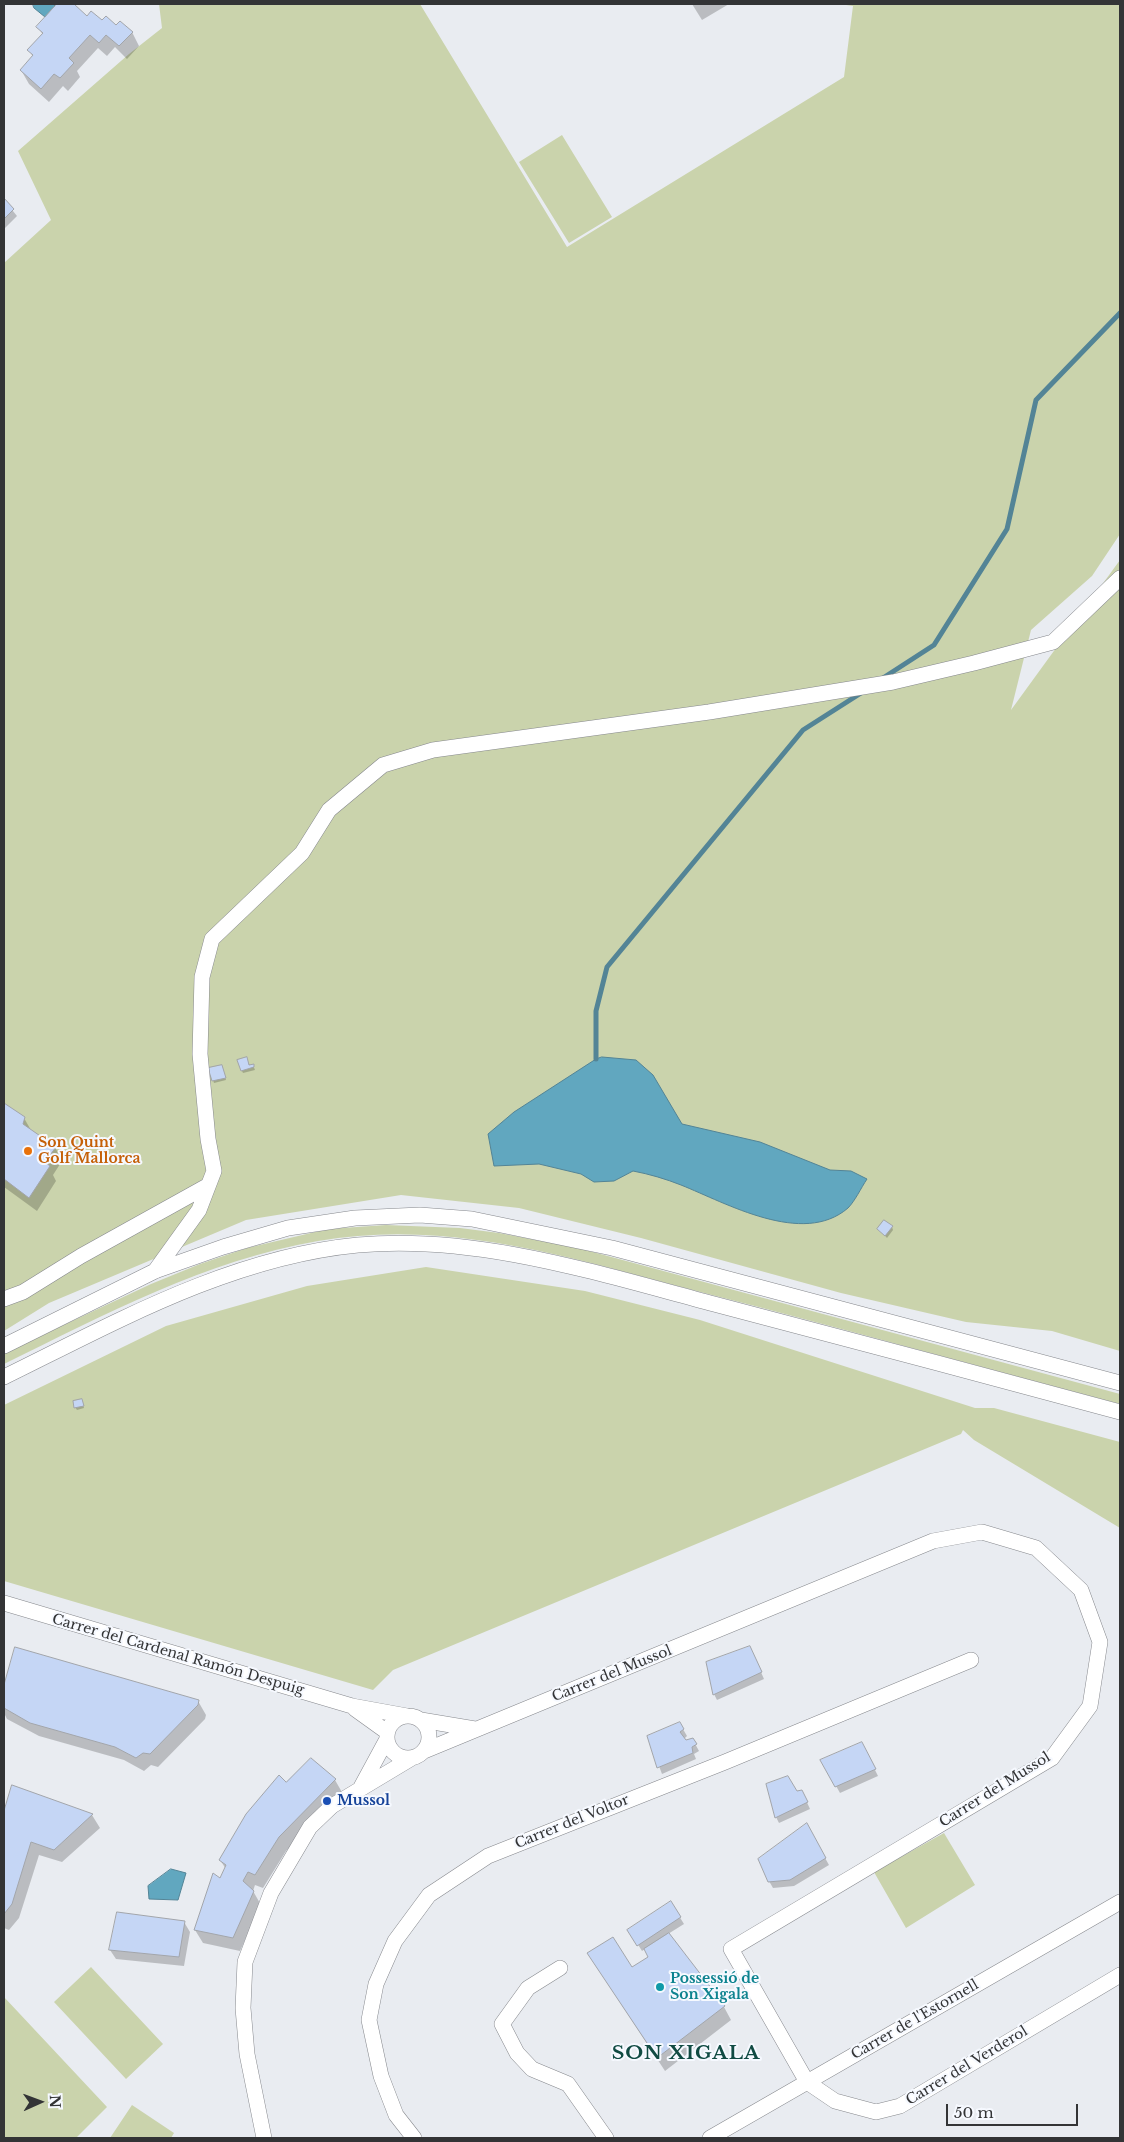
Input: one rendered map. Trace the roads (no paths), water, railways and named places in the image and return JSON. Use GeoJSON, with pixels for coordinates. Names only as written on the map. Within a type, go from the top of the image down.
{"type":"FeatureCollection","features":[{"type":"Feature","properties":{"kind":"street"},"geometry":{"type":"LineString","coordinates":[[155,1271],[199,1210],[214,1171],[208,1138],[200,1054],[202,977],[212,939],[302,853],[329,810],[383,764],[433,750],[710,712],[893,682],[974,663],[1053,642],[1120,578]]}},
{"type":"Feature","properties":{"kind":"street"},"geometry":{"type":"LineString","coordinates":[[4,1299],[23,1292],[81,1256],[207,1186]]}},
{"type":"Feature","properties":{"kind":"street"},"geometry":{"type":"LineString","coordinates":[[4,1346],[155,1271],[223,1247],[288,1228],[355,1218],[420,1215],[472,1219],[612,1248],[1120,1383]]}},
{"type":"Feature","properties":{"kind":"street"},"geometry":{"type":"LineString","coordinates":[[4,1377],[124,1318],[175,1295],[229,1275],[294,1256],[348,1247],[421,1243],[510,1254],[608,1276],[1120,1412]]}},
{"type":"Feature","properties":{"kind":"street","name":"Carrer del Mussol"},"geometry":{"type":"LineString","coordinates":[[264,2138],[247,2054],[243,2008],[245,1962],[271,1893],[310,1827],[332,1806],[418,1755],[475,1729],[933,1541],[982,1532],[1036,1548],[1081,1590],[1100,1642],[1090,1706],[1052,1758],[731,1949],[807,2082]]}},
{"type":"Feature","properties":{"kind":"street","name":"Carrer del Cardenal Ramón Despuig"},"geometry":{"type":"LineString","coordinates":[[4,1604],[352,1706],[414,1718]]}},
{"type":"Feature","properties":{"kind":"street","name":"Carrer del Voltor"},"geometry":{"type":"LineString","coordinates":[[414,2138],[396,2115],[381,2076],[369,2020],[376,1984],[395,1941],[429,1895],[488,1856],[725,1762],[971,1660]]}},
{"type":"Feature","properties":{"kind":"street","name":"Carrer del Cardenal Ramón Despuig"},"geometry":{"type":"LineString","coordinates":[[352,1706],[387,1736]]}},
{"type":"Feature","properties":{"kind":"street"},"geometry":{"type":"LineString","coordinates":[[414,1718],[428,1731],[428,1745],[418,1755],[405,1758],[392,1752],[387,1736],[394,1720],[414,1718],[475,1729]]}},
{"type":"Feature","properties":{"kind":"street","name":"Carrer del Mussol"},"geometry":{"type":"LineString","coordinates":[[360,1788],[387,1736]]}},
{"type":"Feature","properties":{"kind":"street","name":"Carrer de l'Estornell"},"geometry":{"type":"LineString","coordinates":[[710,2138],[1120,1902]]}},
{"type":"Feature","properties":{"kind":"street"},"geometry":{"type":"LineString","coordinates":[[560,1968],[528,1988],[502,2024],[517,2053],[532,2069],[568,2084],[606,2138]]}},
{"type":"Feature","properties":{"kind":"street","name":"Carrer del Verderol"},"geometry":{"type":"LineString","coordinates":[[807,2082],[835,2101],[876,2112],[900,2106],[1120,1975]]}},
{"type":"Feature","properties":{"kind":"water"},"geometry":{"type":"Polygon","coordinates":[[[33,4],[53,4],[55,6],[45,17],[34,8],[33,4]]]}},
{"type":"Feature","properties":{"kind":"water"},"geometry":{"type":"Polygon","coordinates":[[[602,1057],[636,1060],[653,1075],[682,1124],[760,1142],[830,1170],[851,1171],[867,1179],[848,1208],[830,1219],[809,1223],[787,1223],[764,1218],[681,1185],[633,1171],[614,1181],[594,1182],[581,1174],[539,1164],[494,1166],[488,1134],[514,1112],[602,1057]]]}},
{"type":"Feature","properties":{"kind":"water"},"geometry":{"type":"Polygon","coordinates":[[[171,1869],[186,1873],[178,1900],[149,1899],[148,1886],[171,1869]]]}},
{"type":"Feature","properties":{"kind":"waterway"},"geometry":{"type":"LineString","coordinates":[[883,678],[934,645],[1007,529],[1036,400],[1120,313]]}},
{"type":"Feature","properties":{"kind":"waterway"},"geometry":{"type":"LineString","coordinates":[[596,1059],[596,1011],[607,967],[803,730],[861,693]]}},
{"type":"Feature","properties":{"kind":"place","name":"Son Quint Golf Mallorca"},"geometry":{"type":"Point","coordinates":[28,1151]}},
{"type":"Feature","properties":{"kind":"place","name":"Mussol"},"geometry":{"type":"Point","coordinates":[327,1801]}},
{"type":"Feature","properties":{"kind":"place","name":"Possessió de Son Xigala"},"geometry":{"type":"Point","coordinates":[660,1987]}},
{"type":"Feature","properties":{"kind":"district","name":"SON XIGALA"},"geometry":{"type":"Point","coordinates":[686,2054]}}]}
